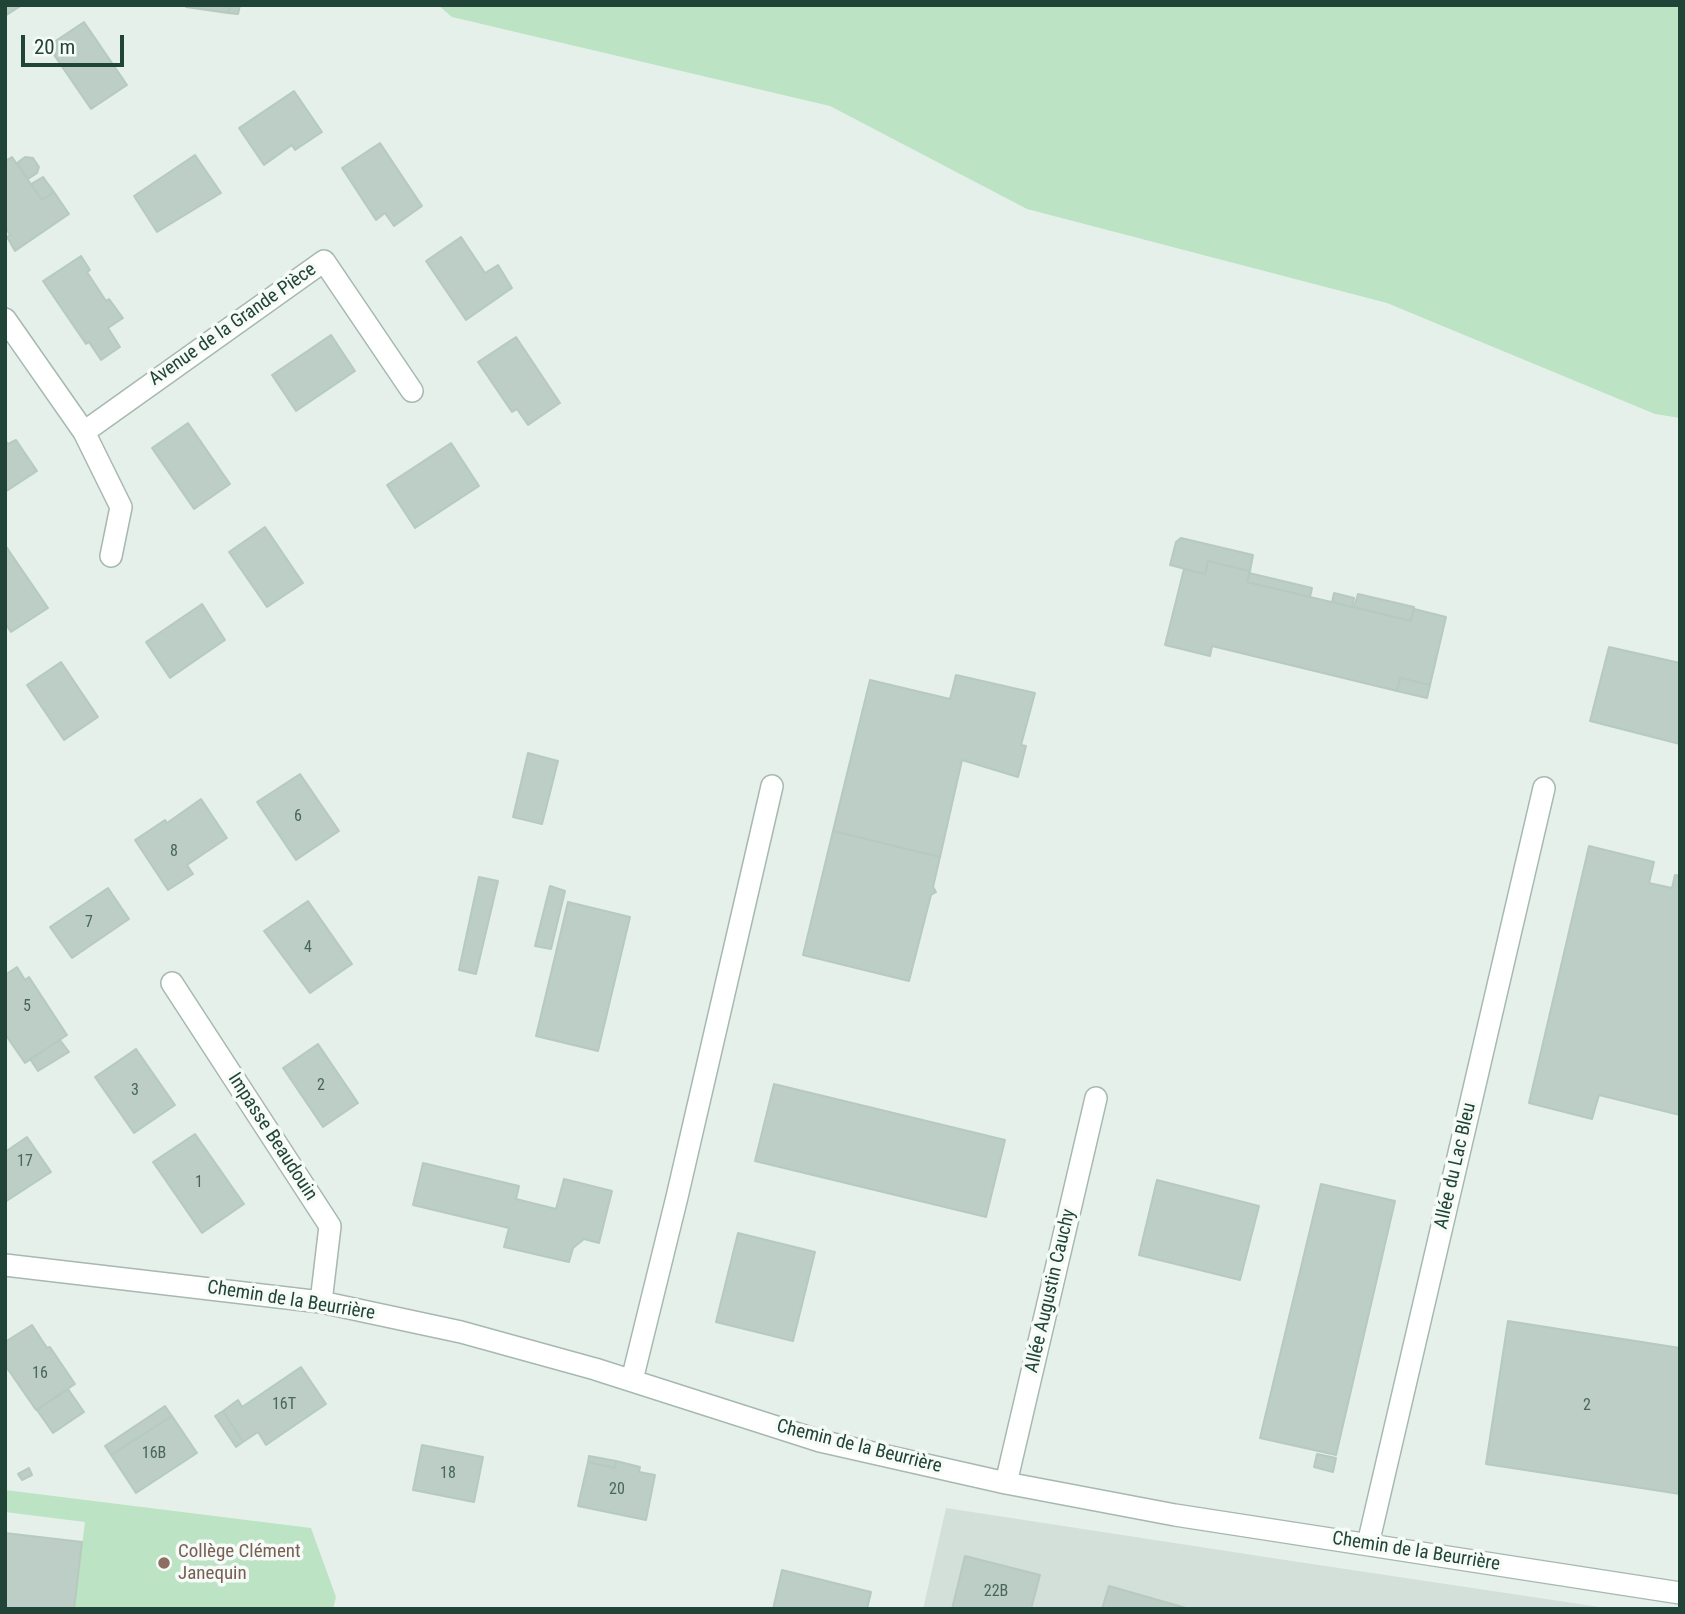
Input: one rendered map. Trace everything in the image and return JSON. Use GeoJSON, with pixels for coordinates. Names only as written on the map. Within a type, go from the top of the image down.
{"type":"FeatureCollection","features":[{"type":"Feature","properties":{"kind":"street","name":"Avenue de la Grande Pièce"},"geometry":{"type":"LineString","coordinates":[[84,432],[324,261],[412,391]]}},
{"type":"Feature","properties":{"kind":"street"},"geometry":{"type":"LineString","coordinates":[[5,319],[84,432],[121,507],[111,556]]}},
{"type":"Feature","properties":{"kind":"street"},"geometry":{"type":"LineString","coordinates":[[632,1380],[772,786]]}},
{"type":"Feature","properties":{"kind":"street","name":"Allée du Lac Bleu"},"geometry":{"type":"LineString","coordinates":[[1368,1544],[1544,788]]}},
{"type":"Feature","properties":{"kind":"street","name":"Impasse Beaudouin"},"geometry":{"type":"LineString","coordinates":[[172,984],[330,1226],[321,1302]]}},
{"type":"Feature","properties":{"kind":"street","name":"Allée Augustin Cauchy"},"geometry":{"type":"LineString","coordinates":[[1006,1483],[1096,1098]]}},
{"type":"Feature","properties":{"kind":"street","name":"Chemin de la Beurrière"},"geometry":{"type":"LineString","coordinates":[[5,1265],[321,1302],[461,1332],[632,1380],[820,1441],[1006,1483],[1175,1515],[1680,1593]]}},
{"type":"Feature","properties":{"kind":"shaded area"},"geometry":{"type":"Polygon","coordinates":[[[946,1508],[1292,1561],[1613,1609],[923,1609],[946,1508]]]}},
{"type":"Feature","properties":{"kind":"green space"},"geometry":{"type":"Polygon","coordinates":[[[438,5],[1680,5],[1680,418],[1655,414],[1387,303],[1027,209],[830,106],[452,17],[438,5]]]}},
{"type":"Feature","properties":{"kind":"green space","name":"Collège Clément Janequin"},"geometry":{"type":"Polygon","coordinates":[[[5,1490],[311,1528],[336,1597],[333,1609],[74,1609],[85,1522],[5,1512],[5,1490]]]}},
{"type":"Feature","properties":{"kind":"building"},"geometry":{"type":"Polygon","coordinates":[[[5,5],[22,5],[5,16],[5,5]]]}},
{"type":"Feature","properties":{"kind":"building"},"geometry":{"type":"Polygon","coordinates":[[[230,5],[228,13],[186,7],[230,5]]]}},
{"type":"Feature","properties":{"kind":"building"},"geometry":{"type":"Polygon","coordinates":[[[230,5],[240,5],[238,14],[228,13],[230,5]]]}},
{"type":"Feature","properties":{"kind":"building"},"geometry":{"type":"Polygon","coordinates":[[[84,22],[127,85],[91,109],[48,46],[84,22]]]}},
{"type":"Feature","properties":{"kind":"building"},"geometry":{"type":"Polygon","coordinates":[[[294,91],[322,132],[295,150],[292,145],[264,165],[239,128],[294,91]]]}},
{"type":"Feature","properties":{"kind":"building"},"geometry":{"type":"Polygon","coordinates":[[[380,143],[422,206],[394,226],[385,213],[376,220],[342,168],[380,143]]]}},
{"type":"Feature","properties":{"kind":"building"},"geometry":{"type":"Polygon","coordinates":[[[195,155],[221,193],[157,232],[134,196],[195,155]]]}},
{"type":"Feature","properties":{"kind":"building"},"geometry":{"type":"Polygon","coordinates":[[[12,157],[42,200],[54,192],[69,214],[15,251],[5,227],[5,161],[12,157]]]}},
{"type":"Feature","properties":{"kind":"building"},"geometry":{"type":"Polygon","coordinates":[[[25,157],[33,158],[39,167],[37,173],[28,179],[17,163],[25,157]]]}},
{"type":"Feature","properties":{"kind":"building"},"geometry":{"type":"Polygon","coordinates":[[[43,177],[54,192],[42,200],[31,184],[43,177]]]}},
{"type":"Feature","properties":{"kind":"building"},"geometry":{"type":"Polygon","coordinates":[[[461,237],[485,273],[498,265],[512,288],[466,320],[426,261],[461,237]]]}},
{"type":"Feature","properties":{"kind":"building"},"geometry":{"type":"Polygon","coordinates":[[[81,256],[90,270],[87,272],[106,301],[109,299],[123,318],[108,328],[120,347],[101,360],[89,342],[86,344],[43,281],[81,256]]]}},
{"type":"Feature","properties":{"kind":"building"},"geometry":{"type":"Polygon","coordinates":[[[331,335],[355,371],[296,411],[272,375],[331,335]]]}},
{"type":"Feature","properties":{"kind":"building"},"geometry":{"type":"Polygon","coordinates":[[[516,337],[560,403],[528,425],[517,409],[512,412],[478,362],[516,337]]]}},
{"type":"Feature","properties":{"kind":"building"},"geometry":{"type":"Polygon","coordinates":[[[188,423],[230,484],[194,509],[152,448],[188,423]]]}},
{"type":"Feature","properties":{"kind":"building"},"geometry":{"type":"Polygon","coordinates":[[[5,440],[8,444],[16,440],[37,471],[5,492],[5,440]]]}},
{"type":"Feature","properties":{"kind":"building"},"geometry":{"type":"Polygon","coordinates":[[[451,443],[479,486],[415,528],[387,485],[451,443]]]}},
{"type":"Feature","properties":{"kind":"building"},"geometry":{"type":"Polygon","coordinates":[[[265,527],[303,583],[267,607],[229,552],[265,527]]]}},
{"type":"Feature","properties":{"kind":"building"},"geometry":{"type":"Polygon","coordinates":[[[1181,538],[1253,555],[1250,571],[1208,561],[1205,574],[1170,565],[1176,542],[1181,538]]]}},
{"type":"Feature","properties":{"kind":"building"},"geometry":{"type":"Polygon","coordinates":[[[5,545],[48,608],[11,632],[5,623],[5,545]]]}},
{"type":"Feature","properties":{"kind":"building"},"geometry":{"type":"Polygon","coordinates":[[[1208,561],[1250,571],[1247,582],[1411,621],[1414,609],[1446,617],[1430,685],[1400,678],[1397,691],[1212,646],[1210,656],[1165,645],[1184,569],[1205,574],[1208,561]]]}},
{"type":"Feature","properties":{"kind":"building"},"geometry":{"type":"Polygon","coordinates":[[[1249,573],[1312,588],[1310,597],[1247,582],[1249,573]]]}},
{"type":"Feature","properties":{"kind":"building"},"geometry":{"type":"Polygon","coordinates":[[[1334,593],[1354,598],[1352,607],[1332,602],[1334,593]]]}},
{"type":"Feature","properties":{"kind":"building"},"geometry":{"type":"Polygon","coordinates":[[[1358,594],[1414,607],[1411,621],[1354,607],[1358,594]]]}},
{"type":"Feature","properties":{"kind":"building"},"geometry":{"type":"Polygon","coordinates":[[[202,604],[225,640],[170,678],[146,642],[202,604]]]}},
{"type":"Feature","properties":{"kind":"building"},"geometry":{"type":"Polygon","coordinates":[[[1609,647],[1680,663],[1680,744],[1590,721],[1609,647]]]}},
{"type":"Feature","properties":{"kind":"building"},"geometry":{"type":"Polygon","coordinates":[[[61,662],[98,717],[64,740],[27,685],[61,662]]]}},
{"type":"Feature","properties":{"kind":"building"},"geometry":{"type":"Polygon","coordinates":[[[956,675],[1035,693],[1021,745],[1026,746],[1018,777],[962,760],[940,857],[833,831],[870,680],[950,699],[956,675]]]}},
{"type":"Feature","properties":{"kind":"building"},"geometry":{"type":"Polygon","coordinates":[[[1400,678],[1430,685],[1427,698],[1397,691],[1400,678]]]}},
{"type":"Feature","properties":{"kind":"building"},"geometry":{"type":"Polygon","coordinates":[[[528,753],[558,761],[542,824],[513,817],[528,753]]]}},
{"type":"Feature","properties":{"kind":"building"},"geometry":{"type":"Polygon","coordinates":[[[300,774],[339,831],[296,860],[257,802],[300,774]]]}},
{"type":"Feature","properties":{"kind":"building"},"geometry":{"type":"Polygon","coordinates":[[[201,799],[227,838],[187,865],[193,874],[168,890],[135,840],[165,820],[167,823],[201,799]]]}},
{"type":"Feature","properties":{"kind":"building"},"geometry":{"type":"Polygon","coordinates":[[[833,831],[940,857],[933,887],[936,892],[931,895],[909,981],[803,955],[833,831]]]}},
{"type":"Feature","properties":{"kind":"building"},"geometry":{"type":"Polygon","coordinates":[[[1589,846],[1654,862],[1649,883],[1672,888],[1675,875],[1680,876],[1680,1115],[1599,1095],[1592,1119],[1529,1103],[1589,846]]]}},
{"type":"Feature","properties":{"kind":"building"},"geometry":{"type":"Polygon","coordinates":[[[479,877],[498,881],[476,974],[459,970],[479,877]]]}},
{"type":"Feature","properties":{"kind":"building"},"geometry":{"type":"Polygon","coordinates":[[[550,886],[565,891],[551,949],[535,946],[550,886]]]}},
{"type":"Feature","properties":{"kind":"building"},"geometry":{"type":"Polygon","coordinates":[[[108,888],[129,919],[72,958],[50,927],[108,888]]]}},
{"type":"Feature","properties":{"kind":"building"},"geometry":{"type":"Polygon","coordinates":[[[308,901],[352,964],[310,993],[264,931],[308,901]]]}},
{"type":"Feature","properties":{"kind":"building"},"geometry":{"type":"Polygon","coordinates":[[[568,902],[630,917],[598,1051],[536,1036],[568,902]]]}},
{"type":"Feature","properties":{"kind":"building"},"geometry":{"type":"Polygon","coordinates":[[[17,967],[25,980],[29,977],[67,1035],[25,1063],[5,1034],[5,975],[17,967]]]}},
{"type":"Feature","properties":{"kind":"building"},"geometry":{"type":"Polygon","coordinates":[[[60,1040],[69,1052],[38,1071],[30,1059],[60,1040]]]}},
{"type":"Feature","properties":{"kind":"building"},"geometry":{"type":"Polygon","coordinates":[[[318,1044],[358,1103],[323,1127],[283,1068],[318,1044]]]}},
{"type":"Feature","properties":{"kind":"building"},"geometry":{"type":"Polygon","coordinates":[[[136,1049],[175,1105],[134,1133],[95,1077],[136,1049]]]}},
{"type":"Feature","properties":{"kind":"building"},"geometry":{"type":"Polygon","coordinates":[[[774,1084],[1005,1140],[986,1217],[755,1161],[774,1084]]]}},
{"type":"Feature","properties":{"kind":"building"},"geometry":{"type":"Polygon","coordinates":[[[195,1134],[244,1204],[202,1233],[153,1162],[195,1134]]]}},
{"type":"Feature","properties":{"kind":"building"},"geometry":{"type":"Polygon","coordinates":[[[27,1137],[51,1172],[5,1202],[5,1152],[27,1137]]]}},
{"type":"Feature","properties":{"kind":"building"},"geometry":{"type":"Polygon","coordinates":[[[423,1163],[519,1186],[516,1199],[556,1209],[564,1179],[612,1191],[599,1243],[584,1239],[573,1248],[569,1262],[504,1247],[509,1228],[413,1205],[423,1163]]]}},
{"type":"Feature","properties":{"kind":"building"},"geometry":{"type":"Polygon","coordinates":[[[1157,1180],[1259,1206],[1240,1280],[1139,1255],[1157,1180]]]}},
{"type":"Feature","properties":{"kind":"building"},"geometry":{"type":"Polygon","coordinates":[[[1321,1184],[1395,1201],[1336,1455],[1260,1438],[1321,1184]]]}},
{"type":"Feature","properties":{"kind":"building"},"geometry":{"type":"Polygon","coordinates":[[[738,1233],[815,1252],[793,1341],[716,1322],[738,1233]]]}},
{"type":"Feature","properties":{"kind":"building"},"geometry":{"type":"Polygon","coordinates":[[[1508,1321],[1680,1348],[1680,1494],[1486,1464],[1508,1321]]]}},
{"type":"Feature","properties":{"kind":"building"},"geometry":{"type":"Polygon","coordinates":[[[32,1325],[75,1384],[36,1410],[5,1365],[5,1342],[32,1325]]]}},
{"type":"Feature","properties":{"kind":"building"},"geometry":{"type":"Polygon","coordinates":[[[301,1367],[326,1404],[266,1445],[258,1432],[243,1442],[223,1411],[238,1400],[242,1407],[301,1367]]]}},
{"type":"Feature","properties":{"kind":"building"},"geometry":{"type":"Polygon","coordinates":[[[68,1389],[84,1412],[53,1433],[37,1410],[68,1389]]]}},
{"type":"Feature","properties":{"kind":"building"},"geometry":{"type":"Polygon","coordinates":[[[165,1406],[172,1416],[111,1455],[105,1446],[165,1406]]]}},
{"type":"Feature","properties":{"kind":"building"},"geometry":{"type":"Polygon","coordinates":[[[223,1411],[243,1442],[236,1447],[215,1416],[223,1411]]]}},
{"type":"Feature","properties":{"kind":"building"},"geometry":{"type":"Polygon","coordinates":[[[172,1416],[197,1453],[136,1493],[111,1455],[172,1416]]]}},
{"type":"Feature","properties":{"kind":"building"},"geometry":{"type":"Polygon","coordinates":[[[422,1445],[483,1457],[474,1502],[413,1490],[422,1445]]]}},
{"type":"Feature","properties":{"kind":"building"},"geometry":{"type":"Polygon","coordinates":[[[1317,1454],[1336,1458],[1333,1472],[1314,1467],[1317,1454]]]}},
{"type":"Feature","properties":{"kind":"building"},"geometry":{"type":"Polygon","coordinates":[[[589,1456],[616,1461],[615,1468],[588,1462],[589,1456]]]}},
{"type":"Feature","properties":{"kind":"building"},"geometry":{"type":"Polygon","coordinates":[[[616,1461],[640,1467],[639,1472],[655,1475],[646,1520],[578,1506],[588,1462],[615,1468],[616,1461]]]}},
{"type":"Feature","properties":{"kind":"building"},"geometry":{"type":"Polygon","coordinates":[[[29,1468],[32,1475],[22,1480],[18,1474],[29,1468]]]}},
{"type":"Feature","properties":{"kind":"building"},"geometry":{"type":"Polygon","coordinates":[[[5,1533],[82,1542],[74,1609],[5,1609],[5,1533]]]}},
{"type":"Feature","properties":{"kind":"building"},"geometry":{"type":"Polygon","coordinates":[[[965,1556],[1040,1575],[1031,1609],[952,1609],[965,1556]]]}},
{"type":"Feature","properties":{"kind":"building"},"geometry":{"type":"Polygon","coordinates":[[[782,1570],[871,1592],[867,1609],[773,1609],[782,1570]]]}},
{"type":"Feature","properties":{"kind":"building"},"geometry":{"type":"Polygon","coordinates":[[[1109,1586],[1186,1608],[1188,1609],[1102,1609],[1109,1586]]]}},
{"type":"Feature","properties":{"kind":"place","name":"Collège Clément Janequin"},"geometry":{"type":"Point","coordinates":[164,1563]}}]}
